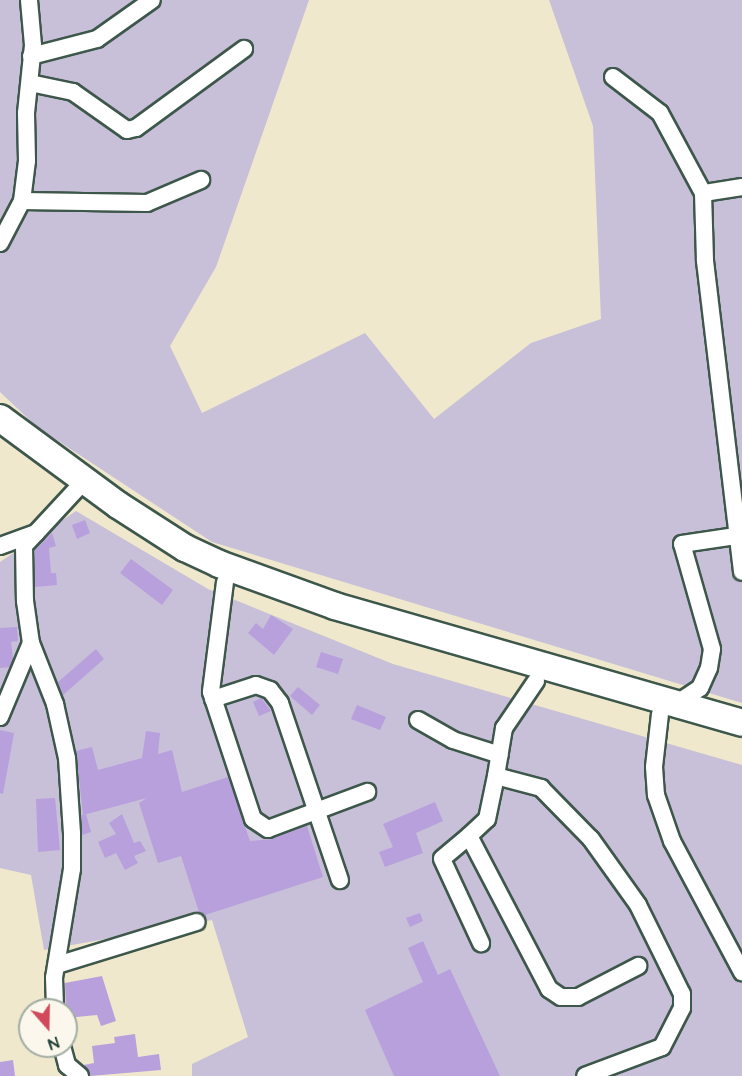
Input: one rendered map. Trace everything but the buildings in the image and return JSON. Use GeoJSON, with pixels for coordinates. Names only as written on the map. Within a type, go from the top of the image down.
{"type":"FeatureCollection","features":[{"type":"Feature","properties":{"kind":"highway"},"geometry":{"type":"LineString","coordinates":[[0,418],[30,449],[178,560],[225,582],[285,604],[536,681],[742,723]]}},
{"type":"Feature","properties":{"kind":"highway"},"geometry":{"type":"LineString","coordinates":[[0,435],[30,449]]}},
{"type":"Feature","properties":{"kind":"highway"},"geometry":{"type":"LineString","coordinates":[[81,486],[186,548],[267,584],[668,709],[742,738]]}},
{"type":"Feature","properties":{"kind":"street"},"geometry":{"type":"LineString","coordinates":[[0,243],[22,201],[31,56],[29,0]]}},
{"type":"Feature","properties":{"kind":"street"},"geometry":{"type":"LineString","coordinates":[[31,56],[97,39],[152,0]]}},
{"type":"Feature","properties":{"kind":"street"},"geometry":{"type":"LineString","coordinates":[[30,83],[72,92],[128,130],[136,128],[244,48]]}},
{"type":"Feature","properties":{"kind":"street"},"geometry":{"type":"LineString","coordinates":[[613,77],[660,113],[703,193],[705,261],[742,572]]}},
{"type":"Feature","properties":{"kind":"street"},"geometry":{"type":"LineString","coordinates":[[22,201],[147,203],[201,180]]}},
{"type":"Feature","properties":{"kind":"street"},"geometry":{"type":"LineString","coordinates":[[703,193],[742,188]]}},
{"type":"Feature","properties":{"kind":"street"},"geometry":{"type":"LineString","coordinates":[[56,998],[57,965],[72,869],[67,758],[55,704],[31,644],[24,601],[24,546],[81,486]]}},
{"type":"Feature","properties":{"kind":"street"},"geometry":{"type":"LineString","coordinates":[[0,546],[36,533]]}},
{"type":"Feature","properties":{"kind":"street"},"geometry":{"type":"LineString","coordinates":[[739,536],[682,544],[712,649],[709,668],[700,688],[668,709],[654,767],[656,795],[672,841],[742,972]]}},
{"type":"Feature","properties":{"kind":"street"},"geometry":{"type":"LineString","coordinates":[[225,582],[212,666],[213,699],[253,819],[260,828],[268,830],[367,792]]}},
{"type":"Feature","properties":{"kind":"street"},"geometry":{"type":"LineString","coordinates":[[0,717],[31,644]]}},
{"type":"Feature","properties":{"kind":"street"},"geometry":{"type":"LineString","coordinates":[[481,943],[442,859],[487,819],[504,728],[536,681]]}},
{"type":"Feature","properties":{"kind":"street"},"geometry":{"type":"LineString","coordinates":[[213,699],[256,685],[270,690],[288,720],[340,880]]}},
{"type":"Feature","properties":{"kind":"street"},"geometry":{"type":"LineString","coordinates":[[418,720],[453,740],[500,755]]}},
{"type":"Feature","properties":{"kind":"street"},"geometry":{"type":"LineString","coordinates":[[496,776],[540,788],[591,839],[638,905],[682,994],[682,1008],[662,1047],[585,1076]]}},
{"type":"Feature","properties":{"kind":"street"},"geometry":{"type":"LineString","coordinates":[[469,836],[549,989],[561,997],[578,997],[638,966]]}},
{"type":"Feature","properties":{"kind":"street"},"geometry":{"type":"LineString","coordinates":[[57,965],[197,922]]}},
{"type":"Feature","properties":{"kind":"street"},"geometry":{"type":"LineString","coordinates":[[65,1058],[67,1065],[80,1076]]}},
{"type":"Feature","properties":{"kind":"shaded area"},"geometry":{"type":"Polygon","coordinates":[[[0,0],[309,0],[216,267],[170,346],[202,413],[365,333],[434,419],[531,343],[601,319],[593,126],[549,0],[742,0],[742,703],[212,542],[37,427],[0,392],[0,0]]]}},
{"type":"Feature","properties":{"kind":"shaded area"},"geometry":{"type":"Polygon","coordinates":[[[76,511],[208,589],[393,664],[742,765],[742,1076],[192,1076],[192,1064],[248,1037],[212,920],[44,950],[31,875],[0,868],[0,562],[76,511]]]}}]}
